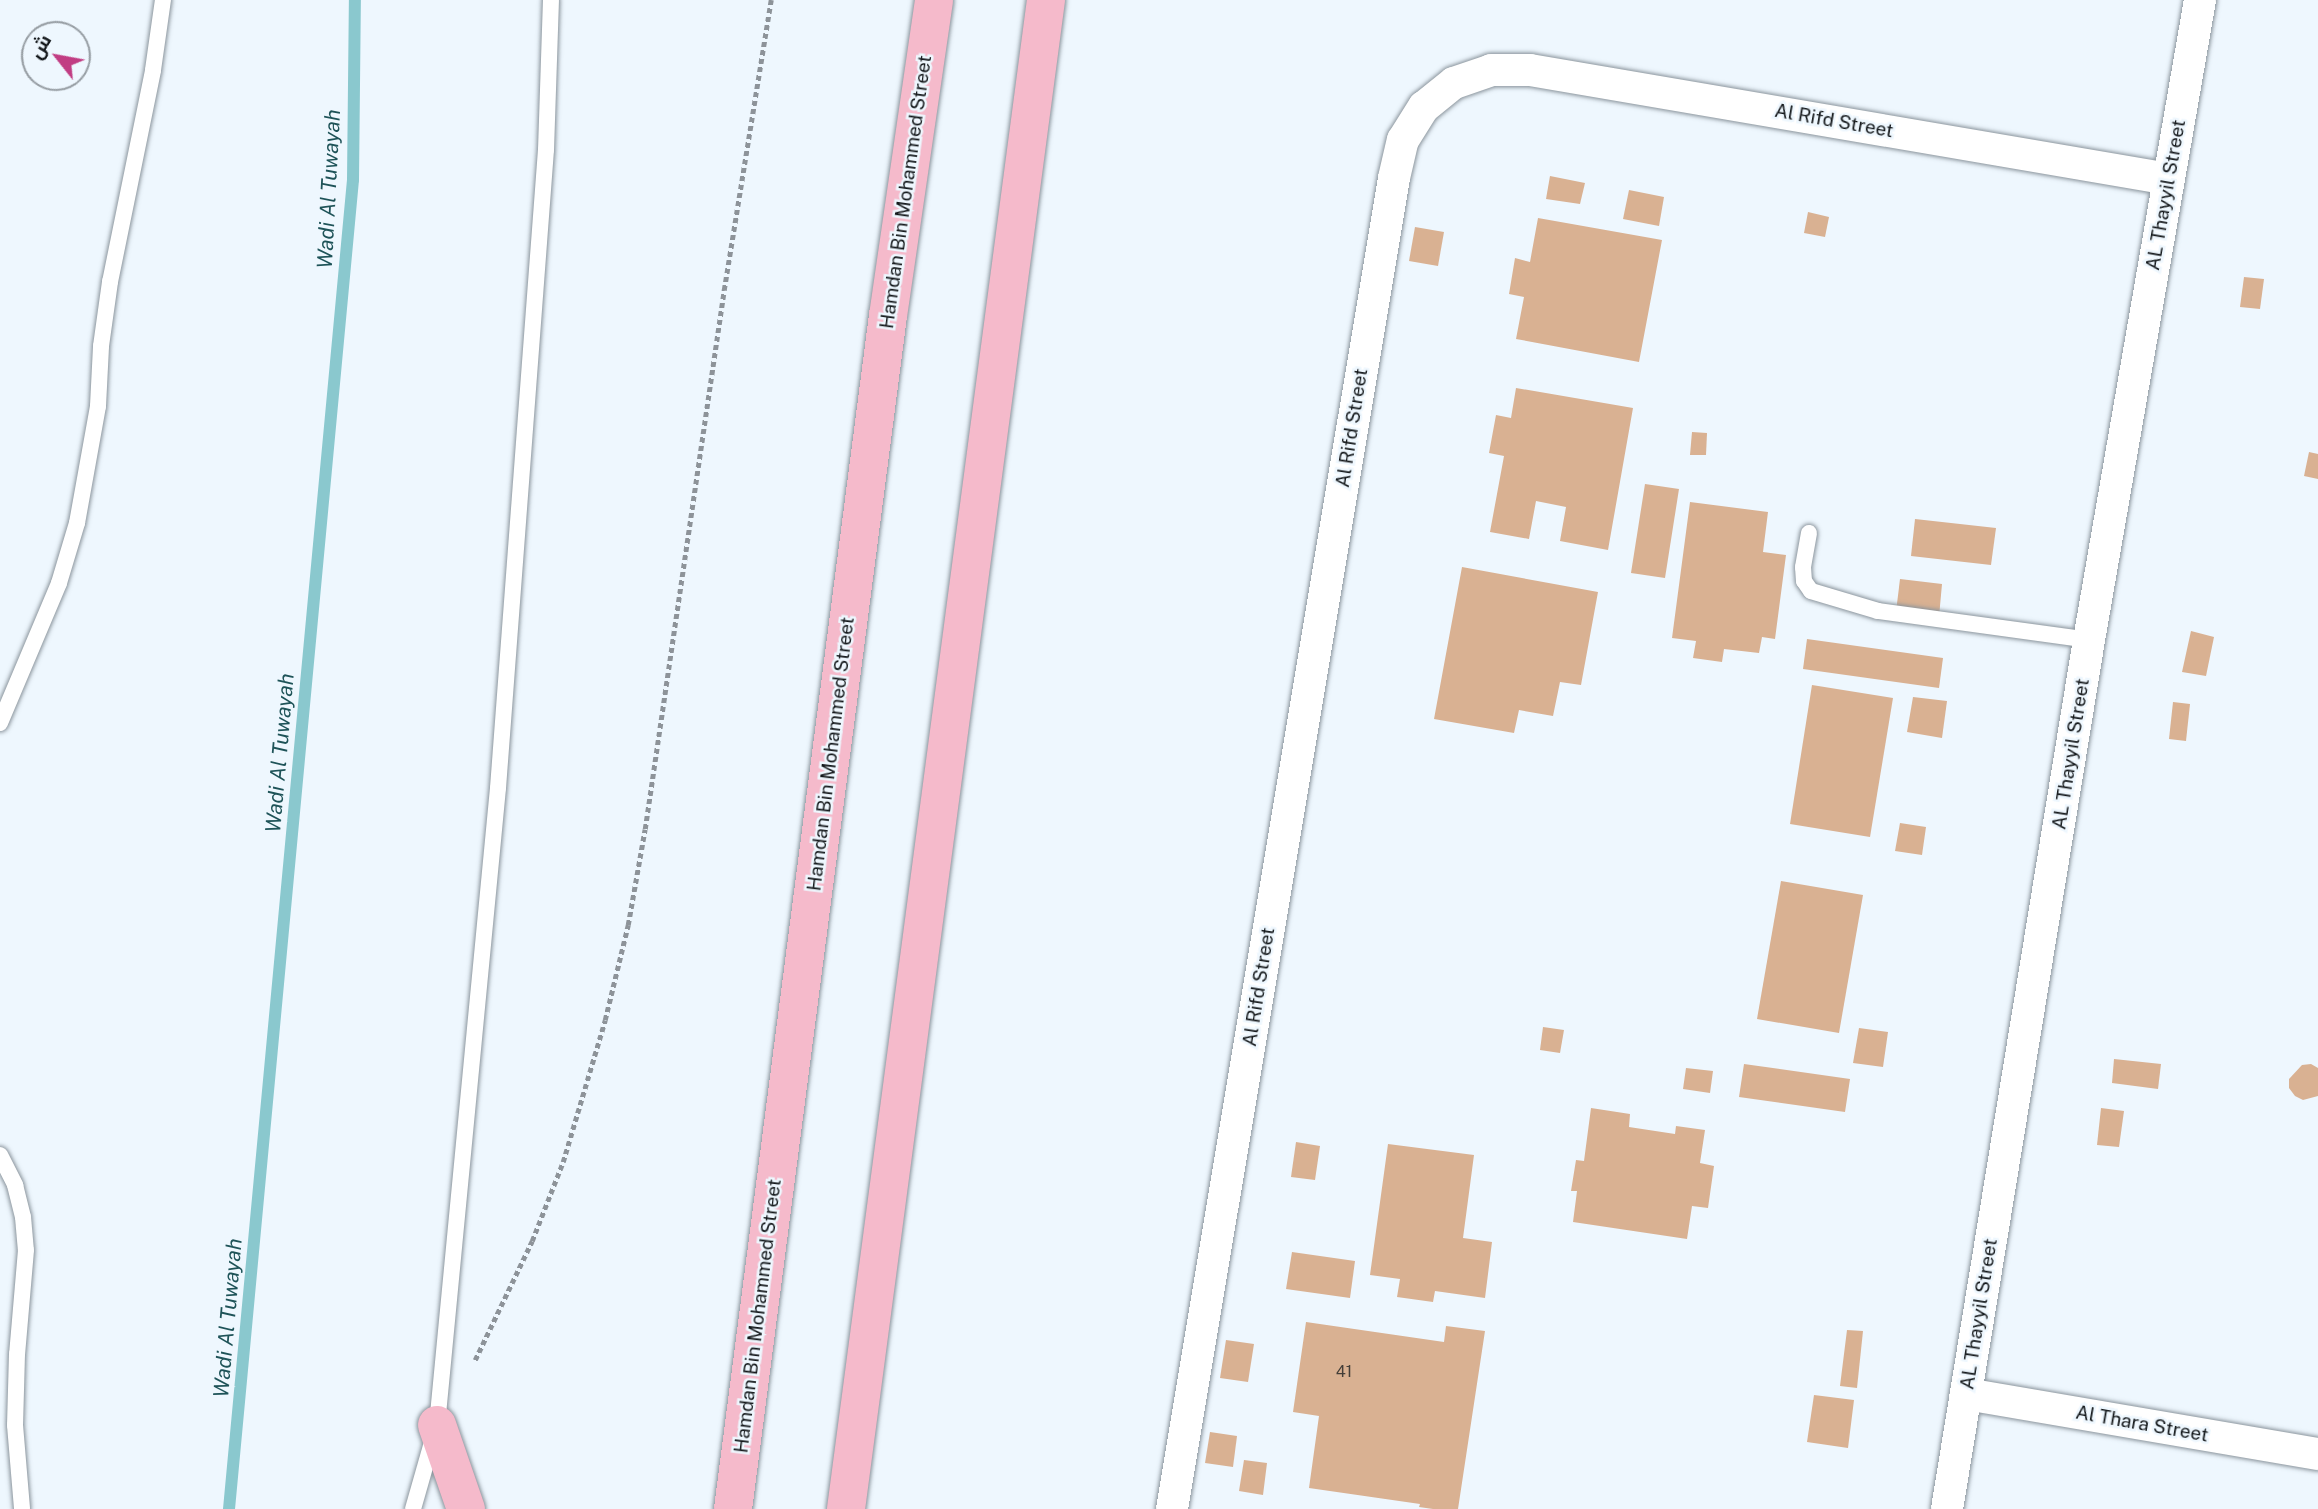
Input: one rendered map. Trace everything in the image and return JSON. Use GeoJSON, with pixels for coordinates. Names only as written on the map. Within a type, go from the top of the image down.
{"type":"FeatureCollection","features":[{"type":"Feature","properties":{"kind":"main road","name":"Hamdan Bin Mohammed Street"},"geometry":{"type":"LineString","coordinates":[[733,1509],[886,330],[934,0]]}},
{"type":"Feature","properties":{"kind":"main road"},"geometry":{"type":"LineString","coordinates":[[846,1509],[1046,0]]}},
{"type":"Feature","properties":{"kind":"main road"},"geometry":{"type":"LineString","coordinates":[[437,1425],[466,1509]]}},
{"type":"Feature","properties":{"kind":"street","name":"AL Thayyil Street"},"geometry":{"type":"LineString","coordinates":[[1947,1509],[2089,640],[2200,0]]}},
{"type":"Feature","properties":{"kind":"street","name":"Al Rifd Street"},"geometry":{"type":"LineString","coordinates":[[1172,1509],[1394,178],[1403,141],[1424,107],[1454,83],[1491,70],[1530,70],[2169,179]]}},
{"type":"Feature","properties":{"kind":"street","name":"Al Thara Street"},"geometry":{"type":"LineString","coordinates":[[1966,1394],[2318,1454]]}},
{"type":"Feature","properties":{"kind":"lane"},"geometry":{"type":"LineString","coordinates":[[0,723],[59,583],[78,523],[97,417],[101,346],[110,282],[151,84],[163,0]]}},
{"type":"Feature","properties":{"kind":"lane"},"geometry":{"type":"LineString","coordinates":[[413,1509],[437,1425],[498,788],[546,150],[551,0]]}},
{"type":"Feature","properties":{"kind":"lane"},"geometry":{"type":"LineString","coordinates":[[1809,533],[1804,580],[1811,590],[1834,600],[1878,611],[2089,640]]}},
{"type":"Feature","properties":{"kind":"lane"},"geometry":{"type":"LineString","coordinates":[[0,1154],[15,1185],[23,1217],[26,1250],[17,1354],[16,1425],[22,1509]]}},
{"type":"Feature","properties":{"kind":"path"},"geometry":{"type":"LineString","coordinates":[[470,1368],[533,1241],[563,1163],[605,1020],[628,925],[645,829],[722,304],[771,0]]}},
{"type":"Feature","properties":{"kind":"building"},"geometry":{"type":"Polygon","coordinates":[[[1550,176],[1585,183],[1580,204],[1546,199],[1550,176]]]}},
{"type":"Feature","properties":{"kind":"building"},"geometry":{"type":"Polygon","coordinates":[[[1629,190],[1664,197],[1659,226],[1623,219],[1629,190]]]}},
{"type":"Feature","properties":{"kind":"building"},"geometry":{"type":"Polygon","coordinates":[[[1808,212],[1829,217],[1825,237],[1804,233],[1808,212]]]}},
{"type":"Feature","properties":{"kind":"building"},"geometry":{"type":"Polygon","coordinates":[[[1538,218],[1662,240],[1639,362],[1516,339],[1524,297],[1509,294],[1515,258],[1530,262],[1538,218]]]}},
{"type":"Feature","properties":{"kind":"building"},"geometry":{"type":"Polygon","coordinates":[[[1415,227],[1444,232],[1438,266],[1409,261],[1415,227]]]}},
{"type":"Feature","properties":{"kind":"building"},"geometry":{"type":"Polygon","coordinates":[[[2244,277],[2264,279],[2260,309],[2240,307],[2244,277]]]}},
{"type":"Feature","properties":{"kind":"building"},"geometry":{"type":"Polygon","coordinates":[[[1516,388],[1633,408],[1608,550],[1560,541],[1566,507],[1536,501],[1529,539],[1490,532],[1504,456],[1489,453],[1496,415],[1511,418],[1516,388]]]}},
{"type":"Feature","properties":{"kind":"building"},"geometry":{"type":"Polygon","coordinates":[[[1692,432],[1707,433],[1706,455],[1690,455],[1692,432]]]}},
{"type":"Feature","properties":{"kind":"building"},"geometry":{"type":"Polygon","coordinates":[[[2309,452],[2318,454],[2318,479],[2304,476],[2309,452]]]}},
{"type":"Feature","properties":{"kind":"building"},"geometry":{"type":"Polygon","coordinates":[[[1645,484],[1679,489],[1665,578],[1631,573],[1645,484]]]}},
{"type":"Feature","properties":{"kind":"building"},"geometry":{"type":"Polygon","coordinates":[[[1690,502],[1768,512],[1763,552],[1786,555],[1775,639],[1762,637],[1759,653],[1724,649],[1722,662],[1693,658],[1696,641],[1672,638],[1690,502]]]}},
{"type":"Feature","properties":{"kind":"building"},"geometry":{"type":"Polygon","coordinates":[[[1915,519],[1996,528],[1991,565],[1911,556],[1915,519]]]}},
{"type":"Feature","properties":{"kind":"building"},"geometry":{"type":"Polygon","coordinates":[[[1462,567],[1598,592],[1581,685],[1560,682],[1553,716],[1519,710],[1514,733],[1434,719],[1462,567]]]}},
{"type":"Feature","properties":{"kind":"building"},"geometry":{"type":"Polygon","coordinates":[[[1900,579],[1942,584],[1939,617],[1896,612],[1900,579]]]}},
{"type":"Feature","properties":{"kind":"building"},"geometry":{"type":"Polygon","coordinates":[[[2191,631],[2214,637],[2206,676],[2182,672],[2191,631]]]}},
{"type":"Feature","properties":{"kind":"building"},"geometry":{"type":"Polygon","coordinates":[[[1807,639],[1943,658],[1939,688],[1803,669],[1807,639]]]}},
{"type":"Feature","properties":{"kind":"building"},"geometry":{"type":"Polygon","coordinates":[[[1812,685],[1893,698],[1870,837],[1790,824],[1812,685]]]}},
{"type":"Feature","properties":{"kind":"building"},"geometry":{"type":"Polygon","coordinates":[[[1913,697],[1947,701],[1942,738],[1907,732],[1913,697]]]}},
{"type":"Feature","properties":{"kind":"building"},"geometry":{"type":"Polygon","coordinates":[[[2173,702],[2190,704],[2186,741],[2169,739],[2173,702]]]}},
{"type":"Feature","properties":{"kind":"building"},"geometry":{"type":"Polygon","coordinates":[[[1900,823],[1926,827],[1922,855],[1895,851],[1900,823]]]}},
{"type":"Feature","properties":{"kind":"building"},"geometry":{"type":"Polygon","coordinates":[[[1781,881],[1863,895],[1839,1033],[1757,1019],[1781,881]]]}},
{"type":"Feature","properties":{"kind":"building"},"geometry":{"type":"Polygon","coordinates":[[[1543,1027],[1564,1030],[1560,1053],[1540,1050],[1543,1027]]]}},
{"type":"Feature","properties":{"kind":"building"},"geometry":{"type":"Polygon","coordinates":[[[1859,1028],[1888,1032],[1883,1067],[1853,1063],[1859,1028]]]}},
{"type":"Feature","properties":{"kind":"building"},"geometry":{"type":"Polygon","coordinates":[[[2114,1059],[2161,1064],[2158,1089],[2112,1083],[2114,1059]]]}},
{"type":"Feature","properties":{"kind":"building"},"geometry":{"type":"Polygon","coordinates":[[[1744,1064],[1850,1079],[1845,1112],[1739,1097],[1744,1064]]]}},
{"type":"Feature","properties":{"kind":"building"},"geometry":{"type":"Polygon","coordinates":[[[2311,1064],[2318,1068],[2318,1096],[2303,1100],[2295,1096],[2289,1088],[2289,1079],[2302,1065],[2311,1064]]]}},
{"type":"Feature","properties":{"kind":"building"},"geometry":{"type":"Polygon","coordinates":[[[1686,1068],[1713,1071],[1710,1093],[1683,1089],[1686,1068]]]}},
{"type":"Feature","properties":{"kind":"building"},"geometry":{"type":"Polygon","coordinates":[[[1591,1108],[1630,1114],[1629,1127],[1675,1134],[1676,1126],[1705,1130],[1700,1163],[1714,1166],[1708,1208],[1692,1206],[1687,1239],[1573,1222],[1577,1191],[1571,1191],[1576,1160],[1584,1161],[1591,1108]]]}},
{"type":"Feature","properties":{"kind":"building"},"geometry":{"type":"Polygon","coordinates":[[[2101,1108],[2124,1111],[2119,1147],[2097,1145],[2101,1108]]]}},
{"type":"Feature","properties":{"kind":"building"},"geometry":{"type":"Polygon","coordinates":[[[1296,1142],[1320,1146],[1315,1180],[1291,1177],[1296,1142]]]}},
{"type":"Feature","properties":{"kind":"building"},"geometry":{"type":"Polygon","coordinates":[[[1388,1144],[1474,1155],[1463,1238],[1492,1242],[1485,1298],[1435,1291],[1433,1302],[1397,1297],[1400,1279],[1370,1275],[1388,1144]]]}},
{"type":"Feature","properties":{"kind":"building"},"geometry":{"type":"Polygon","coordinates":[[[1292,1252],[1355,1261],[1350,1298],[1286,1289],[1292,1252]]]}},
{"type":"Feature","properties":{"kind":"building"},"geometry":{"type":"Polygon","coordinates":[[[1306,1322],[1444,1342],[1446,1326],[1485,1331],[1458,1509],[1433,1509],[1419,1507],[1420,1504],[1309,1488],[1319,1416],[1293,1412],[1306,1322]]]}},
{"type":"Feature","properties":{"kind":"building"},"geometry":{"type":"Polygon","coordinates":[[[1847,1330],[1863,1331],[1857,1388],[1840,1386],[1847,1330]]]}},
{"type":"Feature","properties":{"kind":"building"},"geometry":{"type":"Polygon","coordinates":[[[1226,1340],[1254,1344],[1248,1382],[1220,1378],[1226,1340]]]}},
{"type":"Feature","properties":{"kind":"building"},"geometry":{"type":"Polygon","coordinates":[[[1814,1395],[1854,1400],[1848,1448],[1807,1442],[1814,1395]]]}},
{"type":"Feature","properties":{"kind":"building"},"geometry":{"type":"Polygon","coordinates":[[[1210,1432],[1237,1436],[1233,1467],[1205,1463],[1210,1432]]]}},
{"type":"Feature","properties":{"kind":"building"},"geometry":{"type":"Polygon","coordinates":[[[1244,1460],[1267,1463],[1263,1495],[1239,1491],[1244,1460]]]}},
{"type":"Feature","properties":{"kind":"waterway","name":"Wadi Al Tuwayah"},"geometry":{"type":"LineString","coordinates":[[229,1509],[353,180],[355,0]]}}]}
